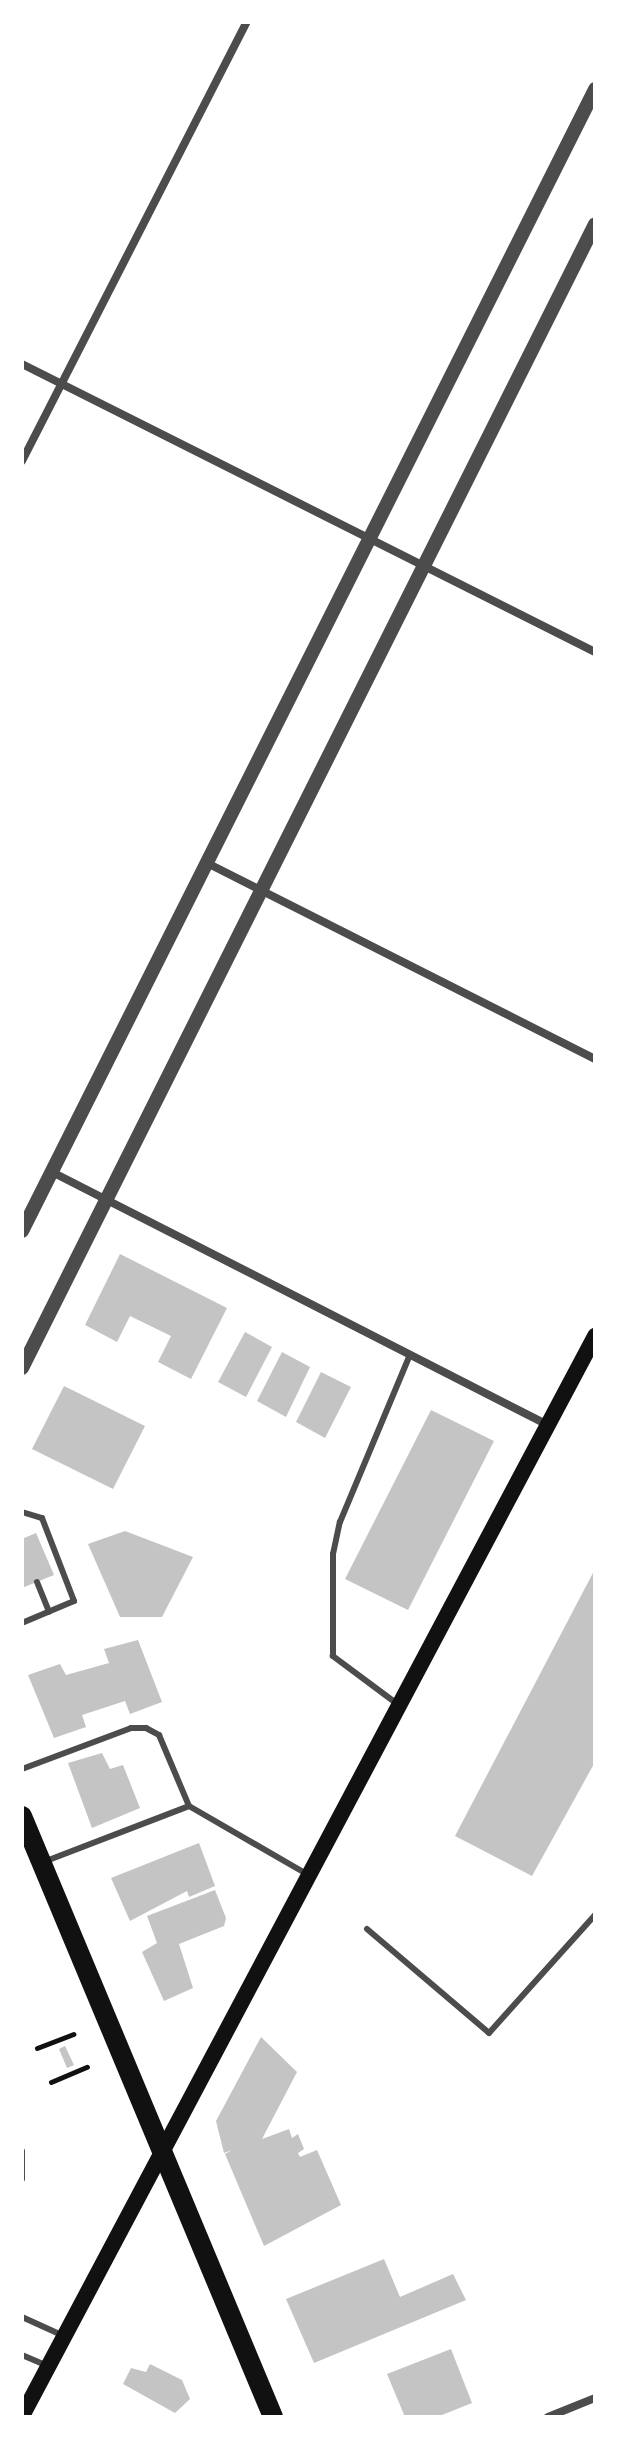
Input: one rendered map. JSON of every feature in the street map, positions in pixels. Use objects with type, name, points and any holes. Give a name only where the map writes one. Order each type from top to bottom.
[{"type":"main road","points":[[22,2416],[28,2390],[48,2366],[544,1423],[595,1336]]},
{"type":"main road","points":[[22,1816],[273,2417]]},
{"type":"street","points":[[22,461],[247,22]]},
{"type":"street","points":[[22,1231],[595,89]]},
{"type":"street","points":[[22,1368],[595,224]]},
{"type":"street","points":[[22,364],[595,652]]},
{"type":"street","points":[[207,863],[595,1059]]},
{"type":"street","points":[[52,1172],[544,1423]]},
{"type":"street","points":[[548,2417],[595,2398]]},
{"type":"lane","points":[[396,1703],[333,1656],[333,1554],[340,1522],[410,1355]]},
{"type":"lane","points":[[22,1512],[42,1518],[74,1601],[23,1620]]},
{"type":"lane","points":[[37,1582],[49,1612]]},
{"type":"lane","points":[[22,1769],[131,1728],[146,1728],[159,1735],[189,1806],[307,1874]]},
{"type":"lane","points":[[41,1863],[189,1806]]},
{"type":"lane","points":[[367,1929],[489,2033],[595,1915]]},
{"type":"lane","points":[[22,2151],[22,2179]]},
{"type":"lane","points":[[22,2317],[64,2336]]},
{"type":"lane","points":[[22,2355],[48,2366]]},
{"type":"path","points":[[37,2048],[73,2034]]},
{"type":"path","points":[[51,2082],[87,2067]]},
{"type":"building","points":[[120,1254],[227,1308],[191,1379],[158,1362],[171,1336],[130,1316],[117,1342],[85,1325]]},
{"type":"building","points":[[245,1332],[272,1347],[246,1397],[218,1382]]},
{"type":"building","points":[[282,1352],[310,1367],[286,1417],[257,1401]]},
{"type":"building","points":[[321,1372],[351,1387],[325,1438],[296,1422]]},
{"type":"building","points":[[64,1386],[145,1426],[113,1489],[32,1449]]},
{"type":"building","points":[[431,1410],[494,1441],[408,1610],[345,1579]]},
{"type":"building","points":[[125,1531],[193,1557],[162,1617],[120,1617],[88,1544]]},
{"type":"building","points":[[36,1533],[54,1575],[22,1588],[22,1539]]},
{"type":"building","points":[[595,1569],[595,1762],[532,1876],[455,1836]]},
{"type":"building","points":[[138,1640],[162,1702],[130,1714],[125,1701],[82,1715],[86,1727],[54,1738],[28,1675],[60,1664],[66,1675],[109,1663],[104,1649]]},
{"type":"building","points":[[102,1753],[110,1769],[123,1765],[140,1808],[92,1828],[68,1763]]},
{"type":"building","points":[[199,1843],[215,1886],[189,1897],[187,1891],[130,1921],[111,1878]]},
{"type":"building","points":[[215,1890],[226,1918],[224,1926],[179,1944],[193,1988],[164,2001],[142,1952],[157,1943],[147,1916]]},
{"type":"building","points":[[261,2037],[297,2072],[262,2139],[289,2129],[292,2138],[298,2134],[304,2149],[298,2153],[300,2157],[317,2150],[341,2205],[264,2246],[225,2154],[232,2150],[224,2153],[216,2121]]},
{"type":"building","points":[[65,2046],[74,2065],[67,2068],[59,2049]]},
{"type":"building","points":[[384,2259],[400,2297],[453,2274],[466,2300],[314,2363],[286,2299]]},
{"type":"building","points":[[451,2349],[472,2403],[437,2417],[405,2417],[387,2374]]},
{"type":"building","points":[[150,2364],[182,2380],[190,2399],[175,2413],[123,2384],[131,2368],[146,2372]]}]
